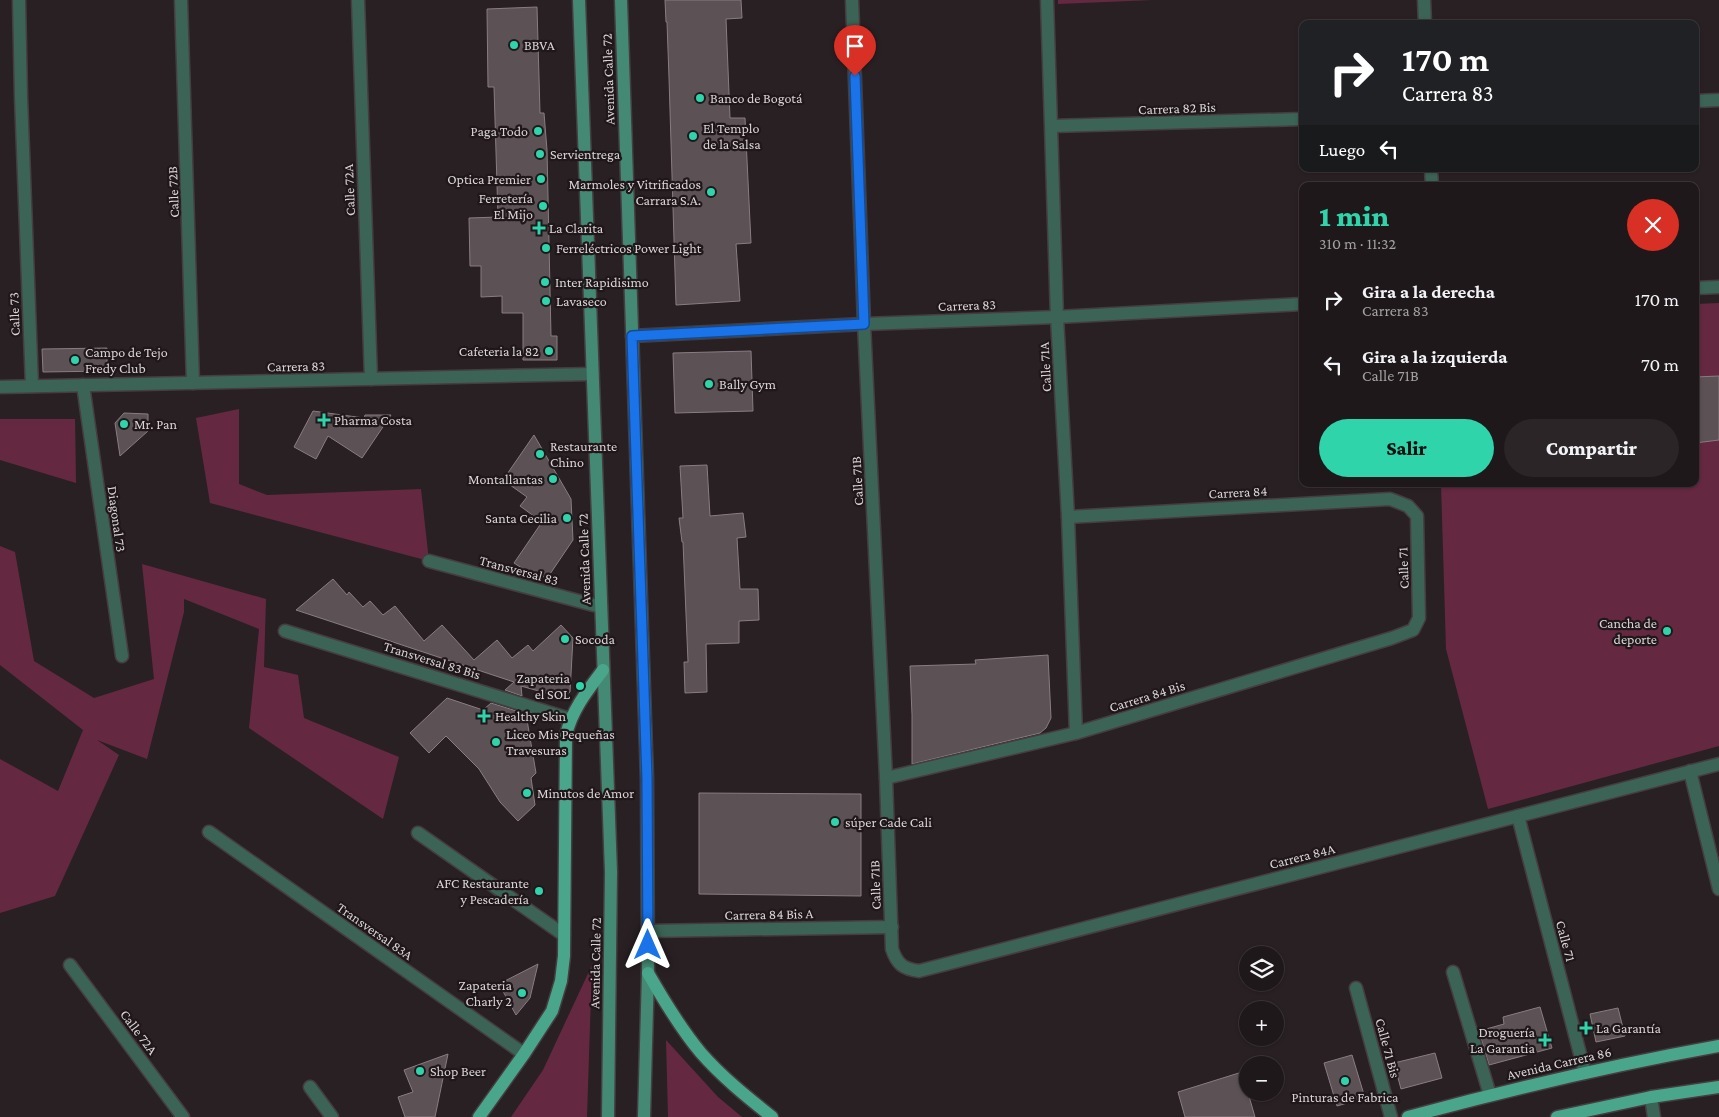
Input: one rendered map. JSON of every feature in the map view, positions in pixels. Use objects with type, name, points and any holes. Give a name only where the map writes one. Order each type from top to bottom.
[{"type":"main road","name":"Avenida Calle 72","points":[[579,0],[611,872],[608,1117]]},
{"type":"main road","name":"Avenida Calle 72","points":[[621,0],[647,779],[648,973],[644,1117]]},
{"type":"main road","points":[[479,1117],[552,1011],[557,997],[561,981],[564,935],[566,736],[570,719],[581,698],[603,670]]},
{"type":"main road","points":[[648,973],[679,1025],[701,1053],[731,1083],[772,1117]]},
{"type":"main road","name":"Avenida Carrera 86","points":[[1408,1117],[1490,1095],[1585,1073],[1719,1046]]},
{"type":"main road","points":[[1557,1117],[1650,1097],[1719,1086]]},
{"type":"street","name":"Calle 73","points":[[19,0],[32,386]]},
{"type":"street","name":"Calle 72B","points":[[182,0],[194,383]]},
{"type":"street","name":"Calle 72A","points":[[358,0],[371,379]]},
{"type":"street","name":"Calle 71B","points":[[852,0],[864,324],[886,778],[892,949],[896,960]]},
{"type":"street","name":"Calle 71A","points":[[1048,0],[1057,317],[1068,517],[1076,733]]},
{"type":"street","points":[[1424,0],[1425,20]]},
{"type":"street","points":[[1699,101],[1719,100]]},
{"type":"street","name":"Carrera 82 Bis","points":[[1052,126],[1299,119]]},
{"type":"street","points":[[1699,288],[1719,287]]},
{"type":"street","name":"Carrera 83","points":[[632,336],[1299,304]]},
{"type":"street","name":"Carrera 83","points":[[0,387],[592,374]]},
{"type":"street","name":"Diagonal 73","points":[[83,385],[122,656]]},
{"type":"street","name":"Carrera 84","points":[[1068,517],[1390,499],[1408,506]]},
{"type":"street","name":"Calle 71","points":[[1408,506],[1416,516],[1419,618],[1413,630]]},
{"type":"street","name":"Transversal 83","points":[[429,561],[601,607]]},
{"type":"street","name":"Carrera 84 Bis","points":[[886,778],[1076,733],[1392,638],[1413,630]]},
{"type":"street","name":"Transversal 83 Bis","points":[[285,631],[570,719]]},
{"type":"street","name":"Carrera 84A","points":[[896,960],[906,970],[919,971],[1719,764]]},
{"type":"street","points":[[1690,772],[1719,888]]},
{"type":"street","name":"Calle 71","points":[[1518,816],[1585,1073]]},
{"type":"street","name":"Transversal 83A","points":[[209,832],[524,1054]]},
{"type":"street","points":[[418,833],[564,935]]},
{"type":"street","name":"Carrera 84 Bis A","points":[[648,931],[892,927]]},
{"type":"street","name":"Calle 72A","points":[[70,965],[183,1117]]},
{"type":"street","points":[[1452,972],[1490,1095]]},
{"type":"street","name":"Calle 71 Bis","points":[[1356,988],[1391,1117]]},
{"type":"street","points":[[310,1087],[332,1117]]},
{"type":"street","points":[[1650,1097],[1654,1117]]},
{"type":"shaded area","points":[[1058,0],[1153,0],[1058,4]]},
{"type":"shaded area","points":[[1719,303],[1719,746],[1488,809],[1446,649],[1441,487],[1699,487],[1699,304]]},
{"type":"shaded area","points":[[239,409],[239,484],[267,495],[421,489],[429,561],[210,503],[196,418]]},
{"type":"shaded area","points":[[0,419],[75,419],[76,483],[0,460]]},
{"type":"shaded area","points":[[0,546],[15,552],[34,661],[94,698],[154,679],[142,564],[266,599],[264,667],[298,675],[304,718],[399,757],[383,819],[249,728],[259,629],[184,599],[184,612],[147,759],[97,740],[119,755],[55,896],[0,913],[0,759],[58,791],[83,730],[0,665]]},
{"type":"shaded area","points":[[592,965],[587,1117],[511,1117],[543,1070]]},
{"type":"shaded area","points":[[666,1040],[718,1097],[742,1117],[668,1117]]},
{"type":"building","points":[[665,0],[741,0],[742,18],[726,19],[730,118],[745,118],[751,243],[736,244],[740,301],[676,305]]},
{"type":"building","points":[[537,7],[540,113],[544,113],[547,150],[551,336],[557,336],[557,360],[523,360],[523,313],[502,313],[502,296],[481,297],[481,266],[470,266],[469,218],[498,217],[494,87],[488,87],[487,9]]},
{"type":"building","name":"Campo de Tejo Fredy Club","points":[[107,348],[107,371],[43,372],[42,349]]},
{"type":"building","points":[[751,351],[753,411],[675,413],[673,353]]},
{"type":"building","points":[[1719,376],[1719,440],[1699,442],[1699,377]]},
{"type":"building","points":[[313,411],[364,418],[365,415],[391,415],[362,458],[328,436],[316,459],[294,447]]},
{"type":"building","points":[[124,413],[148,414],[148,431],[120,456],[115,423]]},
{"type":"building","points":[[534,435],[571,499],[573,540],[550,574],[545,577],[531,574],[514,563],[542,522],[520,506],[527,497],[503,480]]},
{"type":"building","points":[[707,465],[710,516],[743,513],[746,537],[737,538],[740,589],[758,589],[759,620],[739,621],[739,643],[706,644],[707,692],[685,693],[684,662],[688,662],[683,542],[679,518],[683,518],[680,466]]},
{"type":"building","points":[[333,579],[347,595],[349,592],[363,607],[370,601],[383,615],[395,606],[424,641],[442,625],[474,660],[497,640],[512,658],[528,645],[533,651],[561,625],[573,638],[570,692],[560,697],[521,686],[522,696],[505,690],[514,682],[296,610]]},
{"type":"building","points":[[1048,655],[1051,718],[1046,728],[1040,733],[912,764],[910,666],[976,664],[975,660]]},
{"type":"building","points":[[447,698],[483,710],[491,703],[526,714],[536,773],[531,778],[535,805],[518,821],[500,802],[479,769],[446,736],[429,753],[410,733]]},
{"type":"building","points":[[699,793],[861,794],[861,896],[699,894]]},
{"type":"building","points":[[538,964],[530,998],[516,1015],[499,984]]},
{"type":"building","points":[[1540,1007],[1552,1048],[1489,1065],[1479,1031],[1504,1024],[1503,1017]]},
{"type":"building","points":[[1618,1008],[1625,1036],[1596,1042],[1590,1014]]},
{"type":"building","points":[[1435,1053],[1442,1078],[1401,1089],[1394,1063]]},
{"type":"building","points":[[448,1054],[435,1117],[405,1117],[398,1097],[413,1092],[404,1070]]},
{"type":"building","name":"Pinturas de Fabrica","points":[[1352,1055],[1365,1098],[1337,1106],[1324,1063]]},
{"type":"building","points":[[1239,1073],[1239,1101],[1250,1101],[1255,1117],[1185,1117],[1178,1092]]},
{"type":"place","name":"BBVA","points":[[514,45]]},
{"type":"place","name":"Banco de Bogotá","points":[[700,98]]},
{"type":"place","name":"Paga Todo","points":[[538,131]]},
{"type":"place","name":"El Templo de la Salsa","points":[[693,136]]},
{"type":"place","name":"Servientrega","points":[[540,154]]},
{"type":"place","name":"Optica Premier","points":[[541,179]]},
{"type":"place","name":"Marmoles y Vitrificados Carrara S.A.","points":[[711,192]]},
{"type":"place","name":"Ferretería El Mijo","points":[[543,206]]},
{"type":"place","name":"La Clarita","points":[[539,228]]},
{"type":"place","name":"Ferreléctricos Power Light","points":[[546,248]]},
{"type":"place","name":"Inter Rapidisimo","points":[[545,282]]},
{"type":"place","name":"Lavaseco","points":[[546,301]]},
{"type":"place","name":"Cafeteria la 82","points":[[549,351]]},
{"type":"place","name":"Campo de Tejo Fredy Club","points":[[75,360]]},
{"type":"place","name":"Bally Gym","points":[[709,384]]},
{"type":"place","name":"Pharma Costa","points":[[324,420]]},
{"type":"place","name":"Mr. Pan","points":[[124,424]]},
{"type":"place","name":"Restaurante Chino","points":[[540,454]]},
{"type":"place","name":"Montallantas","points":[[553,479]]},
{"type":"place","name":"Santa Cecilia","points":[[567,518]]},
{"type":"place","name":"Cancha de deporte","points":[[1667,631]]},
{"type":"place","name":"Socoda","points":[[565,639]]},
{"type":"place","name":"Zapateria el SOL","points":[[580,686]]},
{"type":"place","name":"Healthy Skin","points":[[484,716]]},
{"type":"place","name":"Liceo Mis Pequeñas Travesuras","points":[[496,742]]},
{"type":"place","name":"Minutos de Amor","points":[[527,793]]},
{"type":"place","name":"súper Cade Cali","points":[[835,822]]},
{"type":"place","name":"AFC Restaurante y Pescadería","points":[[539,891]]},
{"type":"place","name":"Zapateria Charly 2","points":[[522,993]]},
{"type":"place","name":"La Garantía","points":[[1586,1028]]},
{"type":"place","name":"Droguería La Garantia","points":[[1545,1040]]},
{"type":"place","name":"Shop Beer","points":[[420,1071]]},
{"type":"place","name":"Pinturas de Fabrica","points":[[1345,1081]]},
{"type":"route","points":[[648,945],[647,779],[632,336],[864,324],[855,76]]}]
